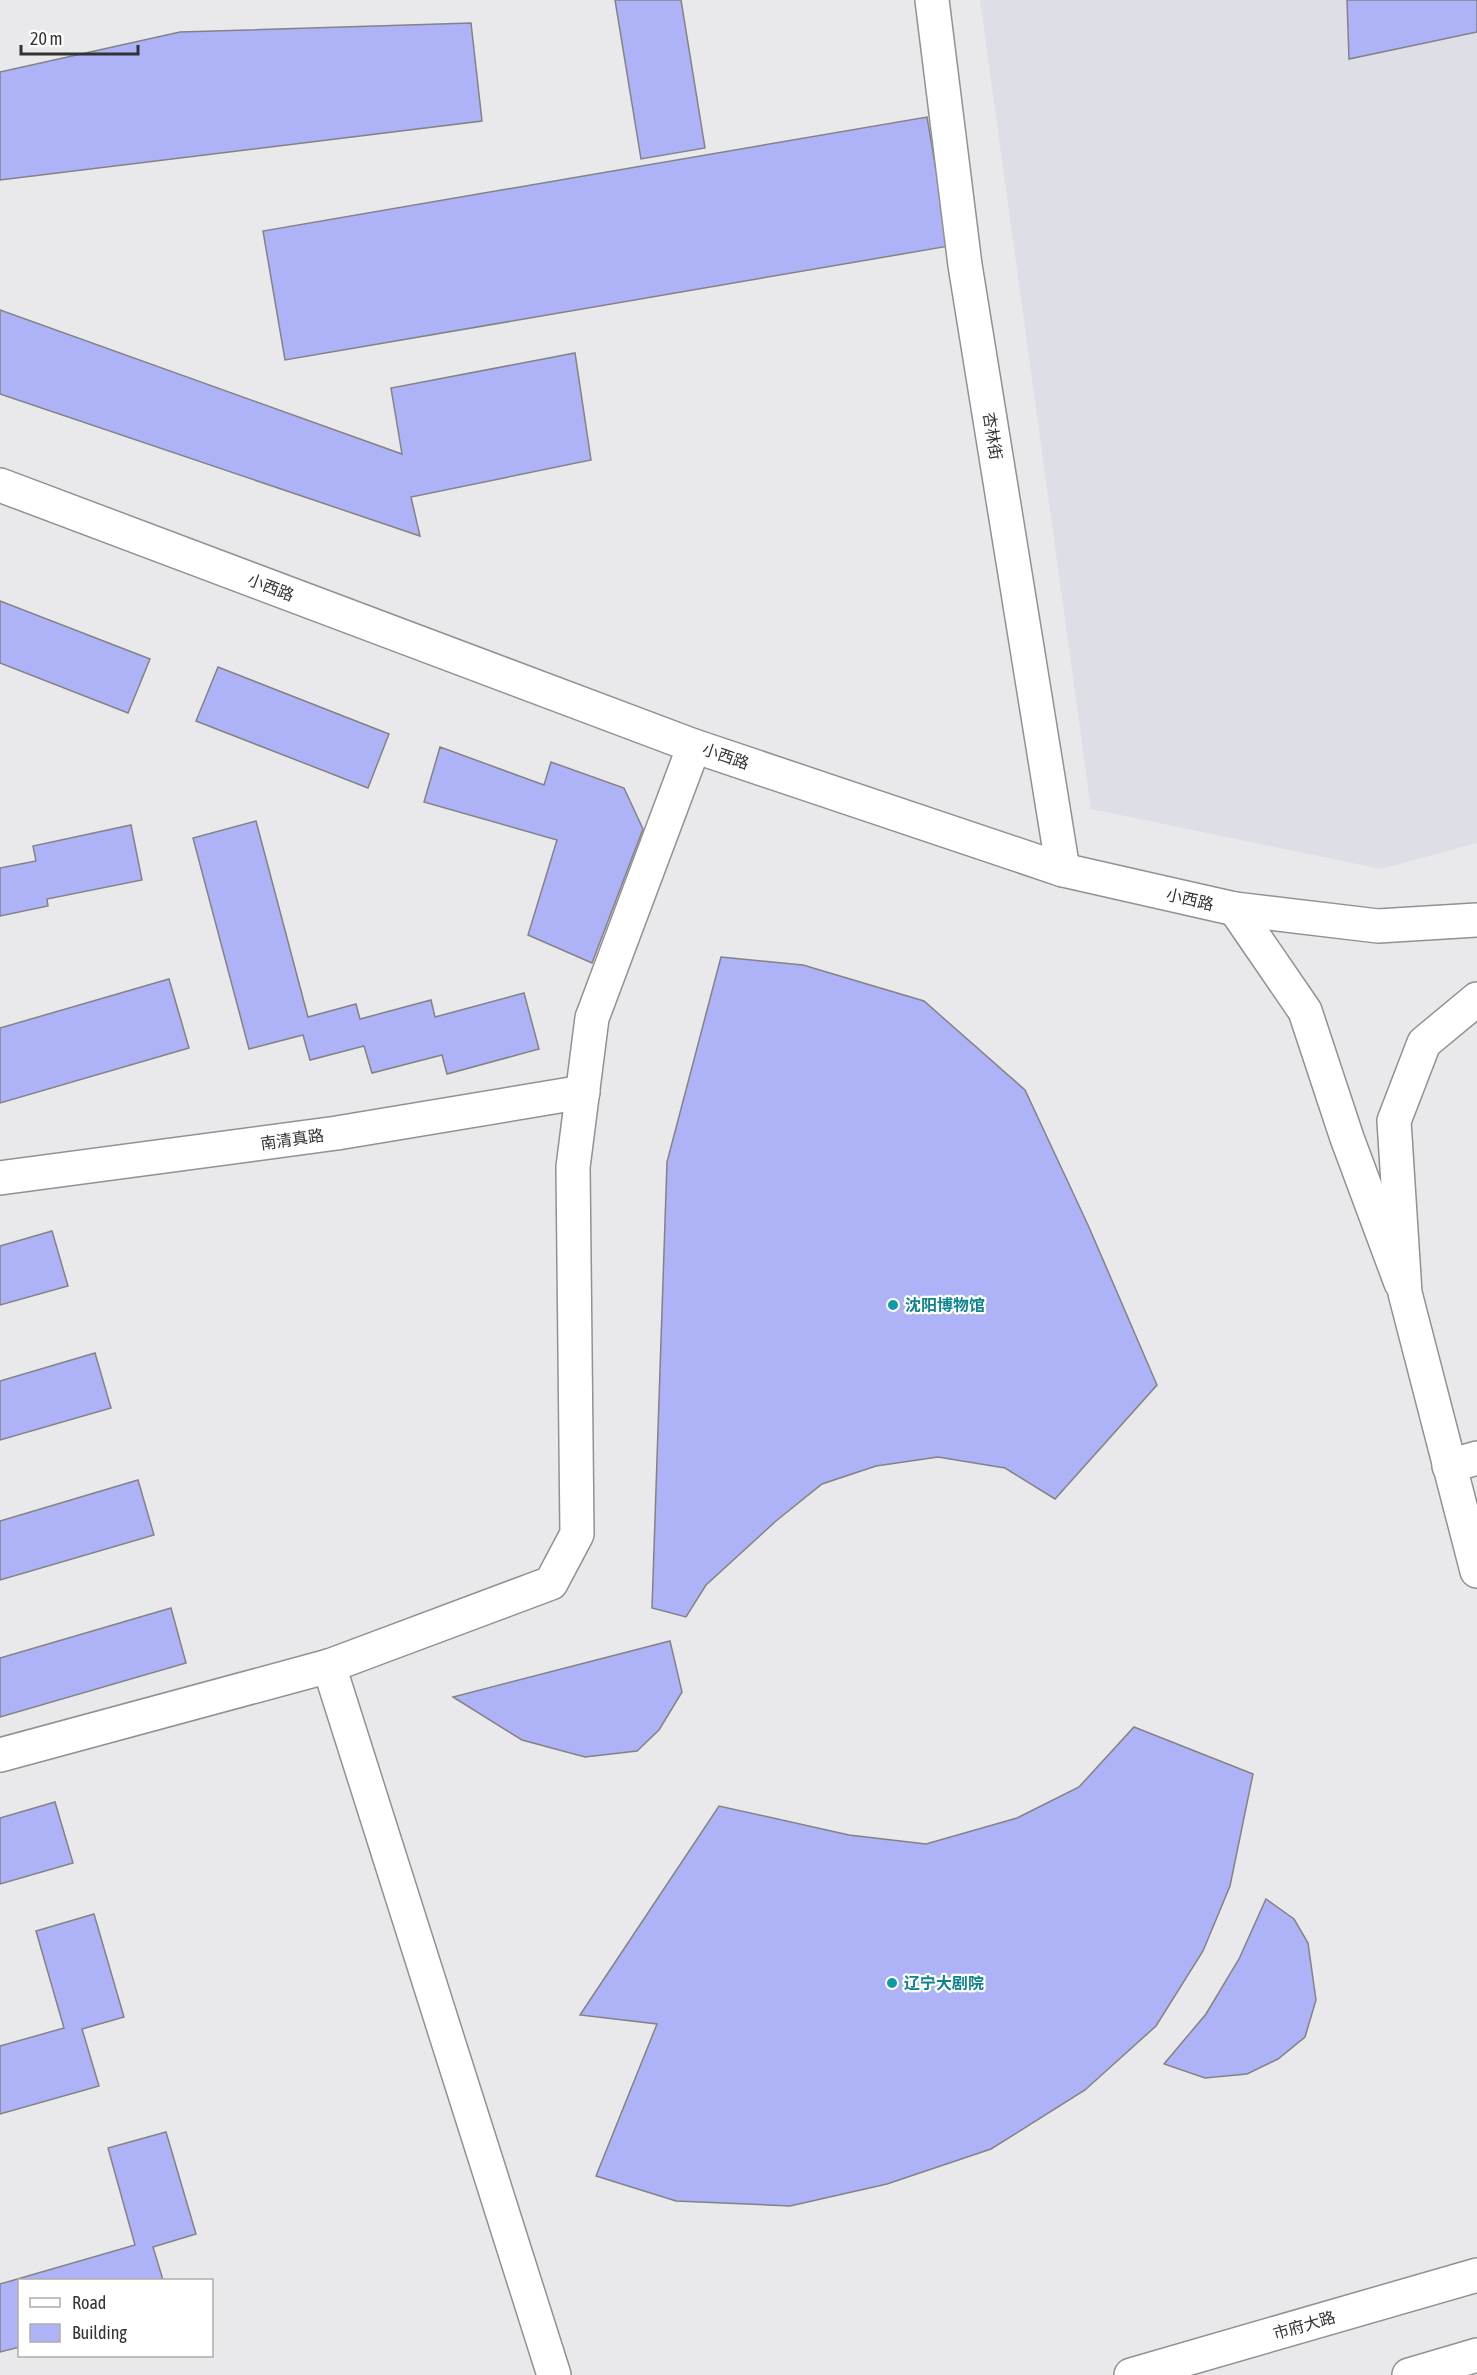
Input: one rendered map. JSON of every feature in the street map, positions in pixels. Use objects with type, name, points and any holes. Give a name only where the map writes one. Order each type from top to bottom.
[{"type":"street","name":"杏林街","points":[[932,0],[965,265],[1063,870]]},
{"type":"street","name":"小西路","points":[[0,486],[694,746],[1063,870],[1235,909],[1378,926],[1477,920]]},
{"type":"street","points":[[0,1755],[329,1666],[551,1583],[577,1534],[573,1167],[592,1018],[694,746]]},
{"type":"street","points":[[1235,909],[1305,1011],[1347,1138],[1405,1293],[1463,1462],[1477,1571]]},
{"type":"street","points":[[1405,1293],[1395,1121],[1424,1043],[1477,999]]},
{"type":"street","name":"南清真路","points":[[0,1178],[337,1133],[583,1092]]},
{"type":"street","points":[[329,1666],[554,2375]]},
{"type":"street","name":"市府大路","points":[[1131,2375],[1477,2275]]},
{"type":"street","points":[[1409,2375],[1477,2355]]},
{"type":"shaded area","points":[[980,0],[1477,0],[1477,843],[1381,869],[1091,809]]},
{"type":"building","points":[[615,0],[681,0],[705,148],[641,159]]},
{"type":"building","points":[[1347,0],[1477,0],[1477,32],[1349,59]]},
{"type":"building","points":[[471,23],[482,121],[0,180],[0,72],[180,32]]},
{"type":"building","points":[[927,117],[949,246],[285,360],[263,231]]},
{"type":"building","points":[[0,310],[402,454],[391,388],[575,353],[591,460],[411,497],[420,536],[0,394]]},
{"type":"building","points":[[0,601],[150,659],[128,713],[0,663]]},
{"type":"building","points":[[218,667],[389,734],[368,788],[196,721]]},
{"type":"building","points":[[440,747],[544,785],[551,762],[624,788],[643,829],[592,963],[528,935],[557,840],[424,802]]},
{"type":"building","points":[[256,821],[308,1017],[356,1004],[360,1019],[431,1000],[435,1017],[524,993],[539,1049],[447,1074],[442,1055],[372,1073],[364,1046],[310,1060],[303,1035],[249,1049],[193,838]]},
{"type":"building","points":[[131,825],[142,880],[47,899],[48,906],[0,916],[0,868],[36,861],[33,846]]},
{"type":"building","name":"沈阳博物馆","points":[[721,957],[803,965],[924,1001],[1025,1090],[1088,1225],[1157,1385],[1055,1499],[1005,1468],[938,1457],[876,1466],[822,1484],[776,1521],[706,1585],[686,1617],[652,1608],[667,1162]]},
{"type":"building","points":[[169,979],[189,1048],[0,1103],[0,1028]]},
{"type":"building","points":[[52,1231],[68,1286],[0,1305],[0,1246]]},
{"type":"building","points":[[95,1353],[111,1408],[0,1440],[0,1381]]},
{"type":"building","points":[[138,1480],[154,1535],[0,1580],[0,1521]]},
{"type":"building","points":[[171,1608],[186,1663],[0,1717],[0,1658]]},
{"type":"building","points":[[670,1641],[682,1692],[659,1730],[637,1751],[585,1757],[522,1740],[453,1697]]},
{"type":"building","name":"辽宁大剧院","points":[[1134,1727],[1253,1774],[1230,1886],[1203,1951],[1156,2026],[1085,2090],[991,2149],[887,2184],[790,2206],[676,2201],[596,2176],[657,2024],[580,2015],[719,1806],[849,1835],[926,1844],[1017,1818],[1079,1787]]},
{"type":"building","points":[[55,1802],[73,1863],[0,1884],[0,1818]]},
{"type":"building","points":[[1266,1899],[1294,1919],[1308,1943],[1316,2000],[1305,2037],[1278,2059],[1247,2074],[1205,2078],[1164,2064],[1206,2014],[1239,1959]]},
{"type":"building","points":[[94,1914],[124,2017],[82,2029],[99,2086],[0,2114],[0,2046],[64,2028],[36,1931]]},
{"type":"building","points":[[166,2132],[196,2234],[153,2247],[163,2279],[18,2279],[18,2348],[0,2352],[0,2284],[135,2245],[108,2148]]},
{"type":"place","name":"沈阳博物馆","points":[[893,1305]]},
{"type":"place","name":"辽宁大剧院","points":[[892,1983]]}]
